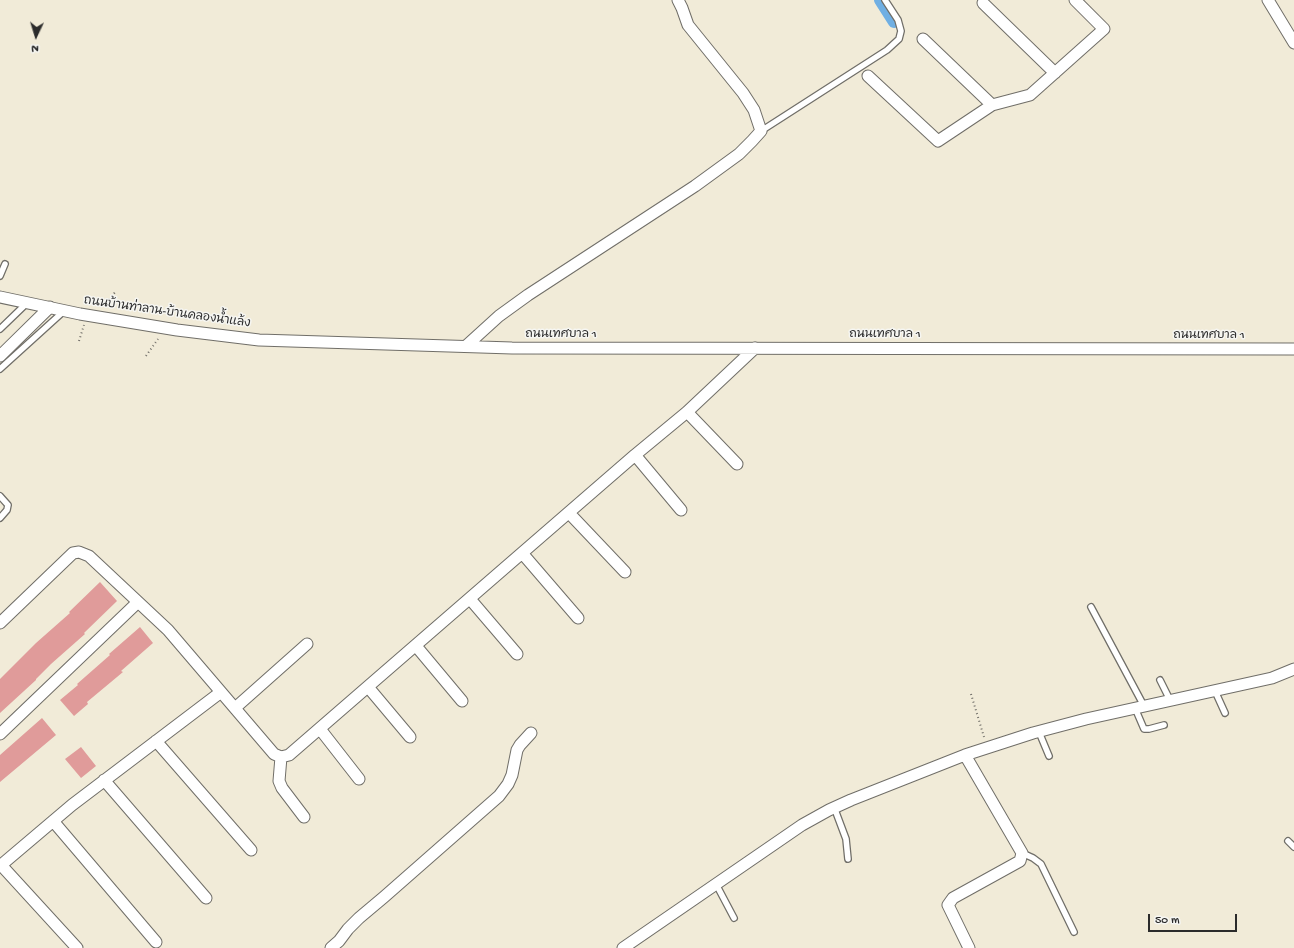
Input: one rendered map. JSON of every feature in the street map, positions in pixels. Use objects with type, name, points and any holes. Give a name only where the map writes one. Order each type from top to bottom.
[{"type":"street","points":[[470,346],[499,316],[695,186],[739,154],[760,131],[754,110],[688,25],[678,0]]},
{"type":"street","points":[[868,76],[938,141],[992,105],[1030,95],[1104,30],[1074,0]]},
{"type":"street","points":[[1268,0],[1294,43]]},
{"type":"street","points":[[983,3],[1055,73]]},
{"type":"street","points":[[923,39],[992,105]]},
{"type":"street","name":"ถนนบ้านท่าลาน-บ้านคลองน้ำแล้ง","points":[[0,297],[91,315],[228,337],[259,340],[470,346]]},
{"type":"street","points":[[0,356],[50,307]]},
{"type":"street","name":"ถนนเทศบาล 1","points":[[470,346],[512,348],[1294,349]]},
{"type":"street","points":[[0,623],[73,553],[79,552],[89,556],[168,630],[274,754],[281,757],[289,755],[635,455],[687,412],[755,348]]},
{"type":"street","points":[[687,412],[737,464]]},
{"type":"street","points":[[635,455],[682,510]]},
{"type":"street","points":[[569,513],[625,572]]},
{"type":"street","points":[[522,553],[578,618]]},
{"type":"street","points":[[470,599],[517,654]]},
{"type":"street","points":[[0,734],[138,602]]},
{"type":"street","points":[[235,708],[307,644]]},
{"type":"street","points":[[416,646],[462,701]]},
{"type":"street","points":[[623,948],[802,825],[834,807],[965,755],[1039,732],[1086,719],[1272,678],[1294,669]]},
{"type":"street","points":[[368,687],[410,737]]},
{"type":"street","points":[[77,948],[1,866],[52,821],[221,692]]},
{"type":"street","points":[[320,729],[359,779]]},
{"type":"street","points":[[331,948],[359,918],[499,796],[508,784],[512,775],[517,750],[531,733]]},
{"type":"street","points":[[156,741],[251,850]]},
{"type":"street","points":[[965,755],[1022,853],[1020,862],[953,898],[948,905],[969,948]]},
{"type":"street","points":[[281,757],[279,781],[282,788],[304,817]]},
{"type":"street","points":[[104,780],[206,898]]},
{"type":"street","points":[[52,821],[156,942]]},
{"type":"lane","points":[[760,131],[887,50],[898,39],[901,31],[898,20],[885,0]]},
{"type":"lane","points":[[0,276],[5,264]]},
{"type":"lane","points":[[0,329],[27,303]]},
{"type":"lane","points":[[0,369],[64,310]]},
{"type":"lane","points":[[0,496],[8,505],[7,510],[0,518]]},
{"type":"lane","points":[[1091,607],[1140,707],[1144,729],[1164,725]]},
{"type":"lane","points":[[1160,680],[1170,701]]},
{"type":"lane","points":[[1216,691],[1225,713]]},
{"type":"lane","points":[[1039,732],[1049,756]]},
{"type":"lane","points":[[834,807],[846,839],[848,859]]},
{"type":"lane","points":[[1288,841],[1294,847]]},
{"type":"lane","points":[[1022,853],[1041,864],[1074,932]]},
{"type":"lane","points":[[716,884],[734,918]]},
{"type":"path","points":[[78,341],[91,315],[116,291]]},
{"type":"path","points":[[146,356],[166,328]]},
{"type":"path","points":[[971,694],[981,722],[987,748]]},
{"type":"building","points":[[100,582],[117,601],[84,633],[85,634],[0,713],[0,679],[36,643],[70,613],[69,612]]},
{"type":"building","points":[[140,627],[153,643],[121,671],[123,672],[87,702],[88,704],[74,716],[60,700]]},
{"type":"building","points":[[42,718],[56,735],[0,782],[0,755]]},
{"type":"building","points":[[81,747],[96,766],[81,778],[65,759]]},
{"type":"waterway","points":[[880,0],[894,22]]}]
